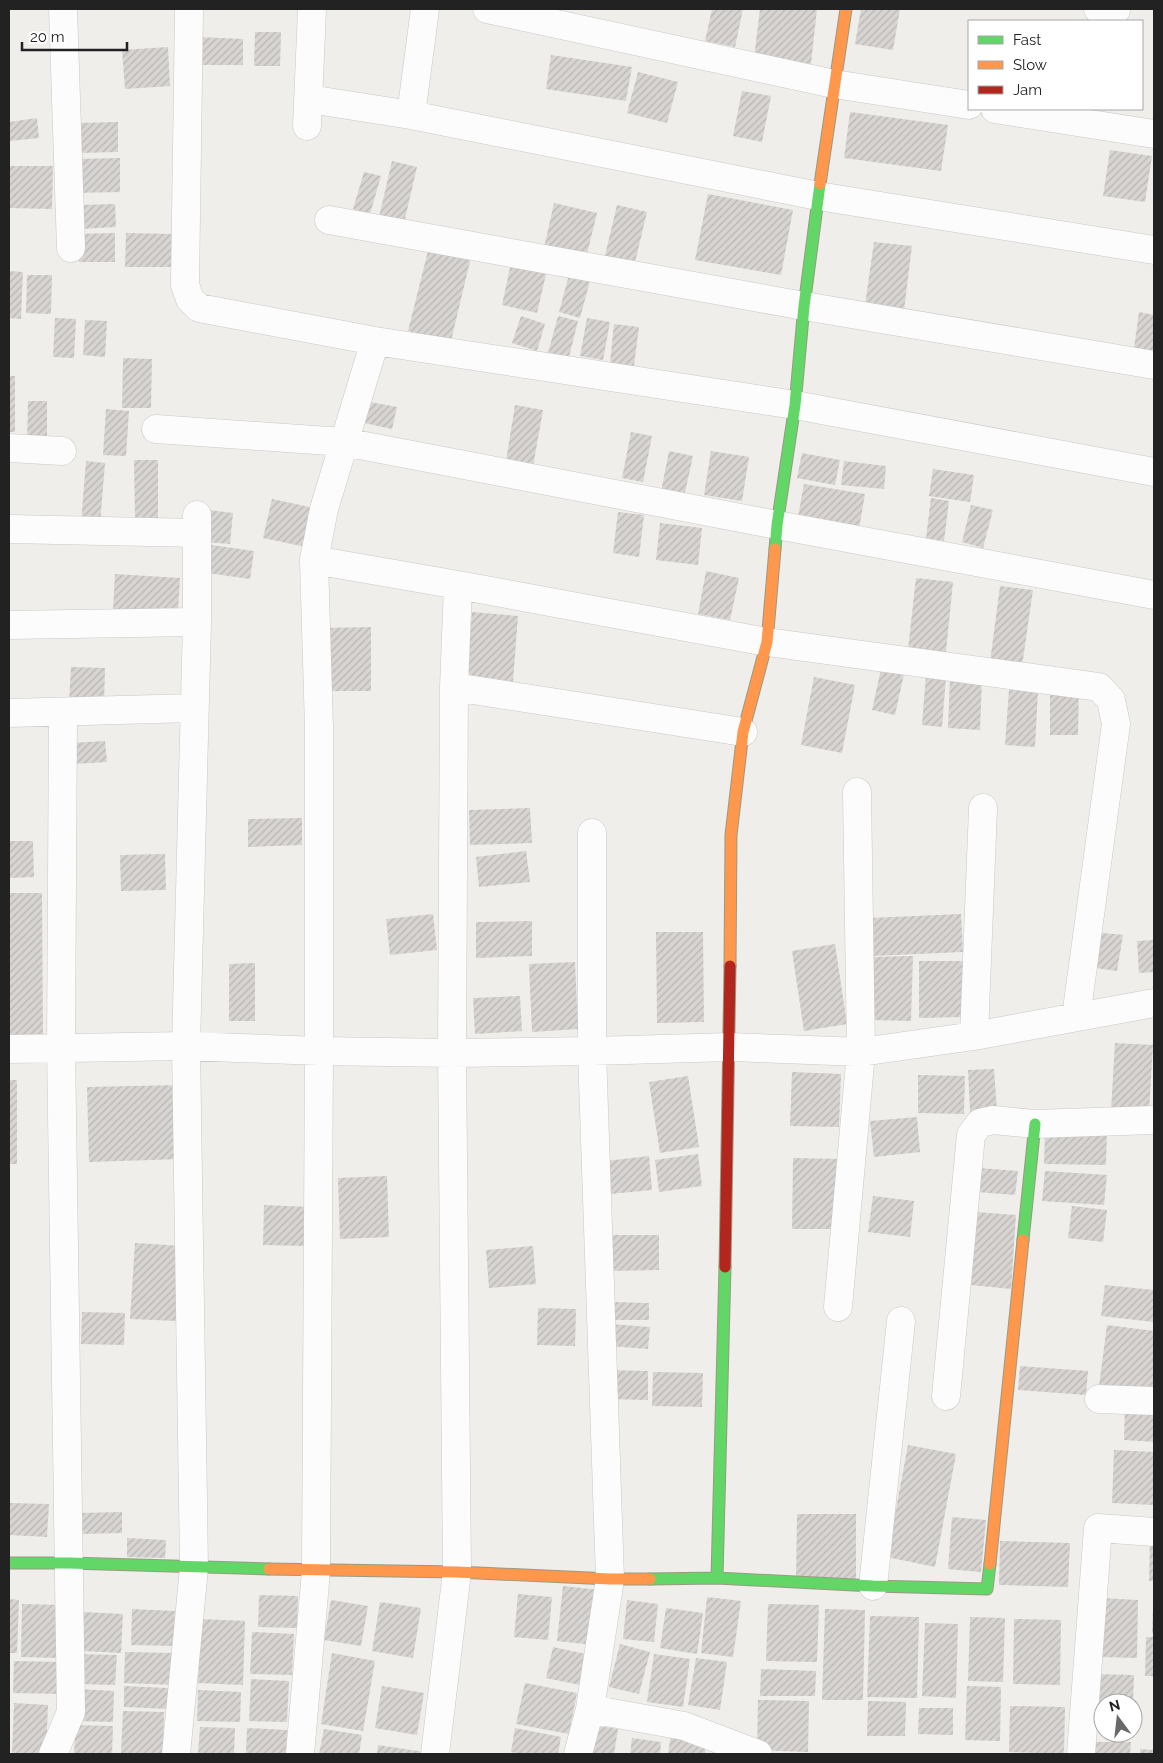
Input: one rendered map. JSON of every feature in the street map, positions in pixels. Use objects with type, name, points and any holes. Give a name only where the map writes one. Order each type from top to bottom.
[{"type":"street","points":[[63,9],[72,248]]},
{"type":"street","points":[[189,9],[185,285],[190,299],[199,308],[376,341],[795,405],[1154,472]]},
{"type":"street","points":[[307,126],[312,9]]},
{"type":"street","points":[[411,115],[425,9]]},
{"type":"street","points":[[487,9],[834,84],[968,105]]},
{"type":"street","points":[[717,1578],[730,1047],[731,835],[743,732],[767,642],[777,525],[795,405],[804,306],[818,196],[846,9]]},
{"type":"street","points":[[309,99],[411,115],[818,196],[1154,250]]},
{"type":"street","points":[[1001,110],[1154,134]]},
{"type":"street","points":[[329,220],[804,306],[1154,365]]},
{"type":"street","points":[[300,1754],[316,1570],[320,1051],[319,728],[314,560],[324,509],[376,341]]},
{"type":"street","points":[[156,429],[344,442],[1154,595]]},
{"type":"street","points":[[9,448],[62,451]]},
{"type":"street","points":[[9,529],[197,524],[197,622],[186,1046],[194,1568],[176,1754]]},
{"type":"street","points":[[314,560],[458,584],[767,642],[1099,687],[1111,700],[1116,724],[1076,1017]]},
{"type":"street","points":[[435,1754],[457,1572],[452,1053],[454,687],[458,584]]},
{"type":"street","points":[[9,625],[197,622]]},
{"type":"street","points":[[454,687],[743,732]]},
{"type":"street","points":[[9,713],[194,708]]},
{"type":"street","points":[[53,1754],[71,1712],[61,1048],[63,713]]},
{"type":"street","points":[[838,1307],[861,1052],[857,792]]},
{"type":"street","points":[[974,1036],[983,808]]},
{"type":"street","points":[[578,1754],[590,1709],[610,1579],[592,1051],[592,834]]},
{"type":"street","points":[[9,1049],[186,1046],[452,1053],[730,1047],[861,1052],[974,1036],[1154,1003]]},
{"type":"street","points":[[946,1396],[971,1135],[980,1123],[993,1120],[1035,1124],[1154,1120]]},
{"type":"street","points":[[9,1563],[457,1572],[610,1579],[717,1578],[873,1586],[987,1589],[1035,1124]]},
{"type":"street","points":[[873,1586],[901,1321]]},
{"type":"street","points":[[1099,1399],[1154,1402]]},
{"type":"street","points":[[1081,1754],[1098,1528],[1154,1532]]},
{"type":"street","points":[[590,1709],[684,1726],[758,1754]]},
{"type":"building","points":[[712,9],[743,9],[735,47],[705,41]]},
{"type":"building","points":[[760,9],[817,9],[811,64],[754,58]]},
{"type":"building","points":[[861,9],[900,9],[893,50],[855,44]]},
{"type":"building","points":[[255,32],[281,32],[280,66],[254,66]]},
{"type":"building","points":[[198,37],[243,39],[243,65],[197,65]]},
{"type":"building","points":[[168,47],[170,86],[125,89],[122,50]]},
{"type":"building","points":[[551,55],[632,67],[626,101],[546,89]]},
{"type":"building","points":[[638,72],[678,82],[667,123],[627,113]]},
{"type":"building","points":[[742,91],[771,96],[762,142],[733,136]]},
{"type":"building","points":[[850,112],[948,125],[941,171],[844,158]]},
{"type":"building","points":[[37,118],[39,138],[9,141],[9,122]]},
{"type":"building","points":[[118,122],[118,152],[78,153],[78,123]]},
{"type":"building","points":[[1110,150],[1152,156],[1145,202],[1103,196]]},
{"type":"building","points":[[120,158],[120,192],[74,193],[73,159]]},
{"type":"building","points":[[392,161],[417,167],[404,223],[379,217]]},
{"type":"building","points":[[9,166],[53,166],[52,209],[9,208]]},
{"type":"building","points":[[364,172],[381,176],[370,214],[353,209]]},
{"type":"building","points":[[708,194],[793,210],[781,275],[695,260]]},
{"type":"building","points":[[554,203],[597,213],[586,258],[544,248]]},
{"type":"building","points":[[115,204],[116,227],[80,229],[80,205]]},
{"type":"building","points":[[617,205],[647,212],[633,271],[603,264]]},
{"type":"building","points":[[115,233],[115,262],[79,262],[79,234]]},
{"type":"building","points":[[126,233],[173,234],[173,267],[125,267]]},
{"type":"building","points":[[874,242],[912,246],[904,310],[865,305]]},
{"type":"building","points":[[430,243],[472,253],[451,341],[408,331]]},
{"type":"building","points":[[511,263],[547,270],[537,313],[502,305]]},
{"type":"building","points":[[9,271],[23,272],[21,319],[9,318]]},
{"type":"building","points":[[27,275],[52,275],[51,314],[26,313]]},
{"type":"building","points":[[569,275],[590,281],[580,318],[559,312]]},
{"type":"building","points":[[1139,312],[1154,315],[1154,352],[1134,348]]},
{"type":"building","points":[[521,316],[545,324],[537,351],[512,343]]},
{"type":"building","points":[[558,316],[578,321],[568,361],[547,357]]},
{"type":"building","points":[[55,318],[76,319],[74,358],[53,357]]},
{"type":"building","points":[[587,318],[610,322],[603,360],[580,356]]},
{"type":"building","points":[[85,320],[107,321],[105,357],[83,355]]},
{"type":"building","points":[[614,324],[639,327],[634,366],[610,363]]},
{"type":"building","points":[[123,358],[152,359],[151,408],[122,408]]},
{"type":"building","points":[[9,376],[15,376],[15,432],[9,432]]},
{"type":"building","points":[[359,400],[397,407],[392,429],[355,421]]},
{"type":"building","points":[[28,401],[47,401],[47,443],[27,443]]},
{"type":"building","points":[[515,405],[543,410],[532,472],[505,467]]},
{"type":"building","points":[[106,409],[129,411],[126,456],[103,455]]},
{"type":"building","points":[[631,432],[652,436],[643,482],[622,478]]},
{"type":"building","points":[[669,451],[693,456],[684,497],[661,492]]},
{"type":"building","points":[[711,451],[749,457],[742,501],[704,495]]},
{"type":"building","points":[[802,453],[840,460],[835,485],[797,478]]},
{"type":"building","points":[[134,460],[158,460],[158,518],[135,519]]},
{"type":"building","points":[[86,461],[105,463],[100,525],[81,523]]},
{"type":"building","points":[[844,461],[886,466],[884,489],[841,485]]},
{"type":"building","points":[[933,469],[974,475],[970,502],[929,496]]},
{"type":"building","points":[[804,484],[865,494],[859,529],[798,517]]},
{"type":"building","points":[[931,498],[949,501],[944,541],[926,538]]},
{"type":"building","points":[[272,499],[319,509],[311,548],[263,538]]},
{"type":"building","points":[[971,505],[993,510],[983,548],[962,542]]},
{"type":"building","points":[[209,510],[233,513],[230,544],[205,542]]},
{"type":"building","points":[[618,512],[644,515],[639,557],[613,553]]},
{"type":"building","points":[[660,523],[702,528],[698,565],[656,560]]},
{"type":"building","points":[[204,544],[254,551],[250,579],[200,572]]},
{"type":"building","points":[[706,571],[739,578],[730,620],[698,614]]},
{"type":"building","points":[[115,574],[180,578],[178,612],[113,609]]},
{"type":"building","points":[[916,578],[953,582],[945,662],[907,658]]},
{"type":"building","points":[[1000,586],[1033,590],[1022,666],[990,662]]},
{"type":"building","points":[[472,612],[518,616],[513,682],[467,679]]},
{"type":"building","points":[[371,627],[371,691],[324,691],[324,628]]},
{"type":"building","points":[[71,667],[105,668],[104,703],[69,702]]},
{"type":"building","points":[[881,669],[904,674],[895,715],[872,710]]},
{"type":"building","points":[[926,675],[946,677],[942,727],[922,725]]},
{"type":"building","points":[[814,677],[855,685],[842,753],[801,745]]},
{"type":"building","points":[[950,678],[982,680],[980,730],[948,728]]},
{"type":"building","points":[[1009,690],[1038,692],[1035,747],[1005,745]]},
{"type":"building","points":[[1079,691],[1078,735],[1050,735],[1050,692]]},
{"type":"building","points":[[105,741],[107,762],[73,764],[72,743]]},
{"type":"building","points":[[530,808],[532,843],[470,845],[469,810]]},
{"type":"building","points":[[302,818],[302,845],[248,847],[248,819]]},
{"type":"building","points":[[9,841],[33,841],[34,877],[9,878]]},
{"type":"building","points":[[526,851],[530,882],[479,887],[476,857]]},
{"type":"building","points":[[165,854],[166,890],[121,891],[120,855]]},
{"type":"building","points":[[9,893],[42,893],[43,1040],[9,1041]]},
{"type":"building","points":[[433,914],[437,950],[390,955],[386,919]]},
{"type":"building","points":[[961,914],[963,952],[871,956],[870,918]]},
{"type":"building","points":[[532,921],[532,956],[476,958],[476,922]]},
{"type":"building","points":[[656,932],[703,932],[704,1022],[657,1023]]},
{"type":"building","points":[[1094,932],[1123,935],[1117,971],[1089,967]]},
{"type":"building","points":[[1154,940],[1154,972],[1139,973],[1137,941]]},
{"type":"building","points":[[835,944],[847,1024],[804,1031],[792,951]]},
{"type":"building","points":[[913,956],[911,1021],[870,1020],[871,957]]},
{"type":"building","points":[[919,961],[964,961],[964,1017],[919,1018]]},
{"type":"building","points":[[575,962],[578,1029],[532,1032],[529,964]]},
{"type":"building","points":[[255,963],[255,1021],[229,1021],[229,964]]},
{"type":"building","points":[[520,996],[522,1031],[475,1034],[473,998]]},
{"type":"building","points":[[1115,1043],[1153,1045],[1149,1112],[1111,1110]]},
{"type":"building","points":[[994,1069],[997,1111],[970,1112],[968,1070]]},
{"type":"building","points":[[792,1072],[841,1074],[839,1127],[790,1126]]},
{"type":"building","points":[[918,1075],[965,1076],[964,1114],[918,1113]]},
{"type":"building","points":[[688,1076],[699,1147],[660,1153],[649,1082]]},
{"type":"building","points":[[9,1080],[17,1080],[17,1164],[9,1164]]},
{"type":"building","points":[[180,1085],[182,1159],[89,1162],[87,1087]]},
{"type":"building","points":[[917,1117],[920,1152],[874,1157],[870,1121]]},
{"type":"building","points":[[1045,1132],[1107,1132],[1106,1165],[1044,1164]]},
{"type":"building","points":[[698,1154],[702,1186],[659,1192],[655,1160]]},
{"type":"building","points":[[649,1156],[652,1190],[610,1194],[606,1161]]},
{"type":"building","points":[[793,1158],[838,1159],[837,1229],[792,1229]]},
{"type":"building","points":[[979,1168],[1018,1171],[1015,1195],[977,1192]]},
{"type":"building","points":[[1045,1171],[1107,1175],[1104,1205],[1042,1201]]},
{"type":"building","points":[[387,1176],[389,1237],[340,1239],[338,1178]]},
{"type":"building","points":[[873,1196],[914,1201],[910,1237],[868,1232]]},
{"type":"building","points":[[264,1205],[309,1207],[308,1246],[263,1245]]},
{"type":"building","points":[[1072,1206],[1107,1210],[1103,1242],[1068,1238]]},
{"type":"building","points":[[976,1212],[1016,1215],[1011,1289],[971,1285]]},
{"type":"building","points":[[612,1235],[659,1235],[659,1270],[611,1271]]},
{"type":"building","points":[[135,1243],[183,1246],[178,1321],[130,1319]]},
{"type":"building","points":[[533,1246],[536,1284],[489,1288],[486,1250]]},
{"type":"building","points":[[1105,1285],[1154,1290],[1154,1322],[1101,1316]]},
{"type":"building","points":[[609,1302],[649,1303],[649,1320],[609,1320]]},
{"type":"building","points":[[538,1308],[576,1309],[575,1346],[537,1345]]},
{"type":"building","points":[[82,1312],[125,1313],[124,1345],[81,1344]]},
{"type":"building","points":[[610,1324],[650,1327],[648,1349],[609,1346]]},
{"type":"building","points":[[1107,1325],[1154,1331],[1154,1392],[1099,1386]]},
{"type":"building","points":[[1020,1366],[1088,1371],[1086,1395],[1018,1390]]},
{"type":"building","points":[[607,1370],[648,1371],[648,1400],[606,1399]]},
{"type":"building","points":[[653,1372],[703,1373],[702,1407],[652,1406]]},
{"type":"building","points":[[1125,1407],[1154,1409],[1154,1442],[1124,1440]]},
{"type":"building","points":[[908,1445],[956,1454],[935,1567],[887,1557]]},
{"type":"building","points":[[1114,1450],[1154,1452],[1154,1505],[1112,1503]]},
{"type":"building","points":[[9,1503],[49,1504],[47,1537],[9,1535]]},
{"type":"building","points":[[122,1512],[122,1533],[81,1534],[81,1513]]},
{"type":"building","points":[[797,1514],[856,1514],[856,1579],[796,1579]]},
{"type":"building","points":[[952,1517],[986,1520],[981,1572],[948,1569]]},
{"type":"building","points":[[127,1538],[166,1540],[165,1558],[127,1557]]},
{"type":"building","points":[[1150,1540],[1154,1540],[1154,1581],[1149,1581]]},
{"type":"building","points":[[1000,1541],[1070,1543],[1068,1587],[999,1585]]},
{"type":"building","points":[[563,1586],[600,1590],[594,1645],[557,1641]]},
{"type":"building","points":[[518,1594],[552,1597],[548,1640],[514,1637]]},
{"type":"building","points":[[259,1595],[298,1596],[297,1628],[258,1627]]},
{"type":"building","points":[[707,1597],[741,1601],[733,1657],[701,1653]]},
{"type":"building","points":[[1101,1598],[1138,1600],[1137,1658],[1099,1657]]},
{"type":"building","points":[[9,1599],[19,1600],[17,1653],[9,1653]]},
{"type":"building","points":[[331,1600],[368,1606],[361,1646],[324,1640]]},
{"type":"building","points":[[627,1600],[658,1604],[654,1642],[623,1639]]},
{"type":"building","points":[[380,1602],[421,1608],[413,1658],[372,1651]]},
{"type":"building","points":[[22,1604],[61,1605],[59,1658],[21,1657]]},
{"type":"building","points":[[768,1604],[819,1605],[817,1662],[766,1661]]},
{"type":"building","points":[[1153,1604],[1154,1633],[1152,1633]]},
{"type":"building","points":[[666,1608],[703,1613],[697,1654],[660,1648]]},
{"type":"building","points":[[132,1609],[175,1611],[173,1646],[131,1645]]},
{"type":"building","points":[[825,1609],[865,1610],[863,1700],[822,1700]]},
{"type":"building","points":[[83,1612],[123,1614],[121,1653],[82,1651]]},
{"type":"building","points":[[870,1616],[919,1617],[917,1698],[867,1697]]},
{"type":"building","points":[[970,1617],[1005,1618],[1003,1682],[968,1681]]},
{"type":"building","points":[[201,1619],[245,1621],[243,1685],[198,1683]]},
{"type":"building","points":[[1014,1619],[1061,1620],[1060,1685],[1013,1684]]},
{"type":"building","points":[[925,1623],[958,1624],[956,1698],[922,1696]]},
{"type":"building","points":[[252,1632],[294,1634],[292,1675],[250,1674]]},
{"type":"building","points":[[1146,1637],[1154,1637],[1154,1676],[1145,1676]]},
{"type":"building","points":[[620,1644],[650,1652],[639,1694],[609,1687]]},
{"type":"building","points":[[553,1647],[586,1654],[580,1685],[546,1678]]},
{"type":"building","points":[[125,1652],[174,1653],[173,1685],[124,1683]]},
{"type":"building","points":[[332,1653],[375,1661],[363,1731],[321,1724]]},
{"type":"building","points":[[78,1654],[117,1655],[115,1685],[77,1684]]},
{"type":"building","points":[[654,1654],[690,1659],[683,1707],[647,1702]]},
{"type":"building","points":[[696,1658],[727,1662],[720,1710],[688,1705]]},
{"type":"building","points":[[14,1661],[62,1662],[61,1694],[13,1693]]},
{"type":"building","points":[[761,1669],[816,1671],[815,1696],[760,1696]]},
{"type":"building","points":[[1090,1674],[1134,1675],[1133,1693],[1093,1693],[1093,1717],[1089,1717]]},
{"type":"building","points":[[251,1679],[289,1681],[287,1722],[249,1721]]},
{"type":"building","points":[[525,1683],[577,1693],[569,1734],[516,1724]]},
{"type":"building","points":[[124,1686],[168,1688],[168,1709],[124,1707]]},
{"type":"building","points":[[382,1686],[424,1693],[417,1735],[375,1728]]},
{"type":"building","points":[[967,1686],[1001,1687],[1000,1741],[965,1740]]},
{"type":"building","points":[[78,1689],[114,1691],[113,1722],[77,1721]]},
{"type":"building","points":[[198,1690],[241,1692],[240,1722],[197,1721]]},
{"type":"building","points":[[758,1700],[809,1701],[808,1752],[757,1750]]},
{"type":"building","points":[[868,1701],[906,1702],[905,1736],[867,1736]]},
{"type":"building","points":[[14,1703],[48,1705],[46,1754],[12,1754]]},
{"type":"building","points":[[1010,1706],[1065,1707],[1064,1754],[1009,1752]]},
{"type":"building","points":[[919,1708],[953,1708],[953,1735],[918,1734]]},
{"type":"building","points":[[123,1711],[164,1712],[163,1754],[121,1754]]},
{"type":"building","points":[[76,1725],[113,1726],[112,1754],[74,1754]]},
{"type":"building","points":[[591,1725],[618,1729],[614,1754],[587,1754]]},
{"type":"building","points":[[200,1727],[235,1728],[234,1754],[198,1754]]},
{"type":"building","points":[[247,1728],[287,1730],[286,1754],[246,1754]]},
{"type":"building","points":[[515,1728],[561,1737],[558,1754],[521,1754],[511,1752]]},
{"type":"building","points":[[324,1729],[362,1735],[359,1754],[319,1754]]},
{"type":"building","points":[[671,1735],[707,1740],[705,1754],[668,1754]]},
{"type":"building","points":[[632,1738],[661,1742],[660,1754],[630,1754]]},
{"type":"building","points":[[1088,1742],[1131,1743],[1130,1754],[1088,1754]]},
{"type":"building","points":[[378,1745],[431,1753],[431,1754],[377,1754]]},
{"type":"building","points":[[1140,1749],[1154,1750],[1154,1754],[1140,1754]]},
{"type":"traffic: fast","points":[[775,549],[795,405],[804,306],[820,184]]},
{"type":"traffic: fast","points":[[1023,1240],[1035,1124]]},
{"type":"traffic: fast","points":[[717,1578],[725,1267]]},
{"type":"traffic: fast","points":[[9,1563],[269,1569]]},
{"type":"traffic: fast","points":[[650,1579],[717,1578],[873,1586],[987,1589],[990,1564]]},
{"type":"traffic: slow","points":[[820,184],[846,9]]},
{"type":"traffic: slow","points":[[730,966],[731,835],[743,732],[767,642],[775,549]]},
{"type":"traffic: slow","points":[[990,1564],[1023,1240]]},
{"type":"traffic: slow","points":[[269,1569],[457,1572],[650,1579]]},
{"type":"traffic: jam","points":[[725,1267],[730,966]]}]
